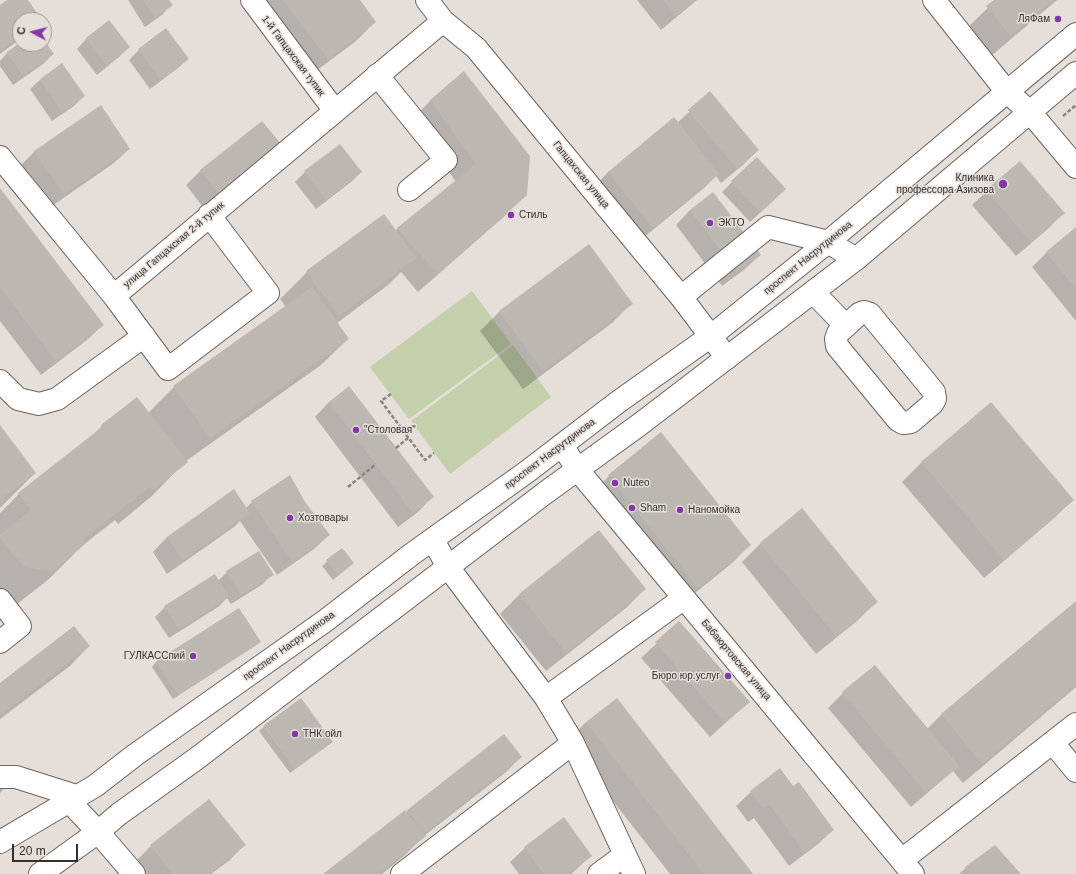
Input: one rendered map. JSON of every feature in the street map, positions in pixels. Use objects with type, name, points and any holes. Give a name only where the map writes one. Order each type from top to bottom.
[{"type":"main road","name":"1-й Гапцахская тупик","points":[[252,0],[335,111]]},
{"type":"main road","name":"Гапцахская улица","points":[[427,0],[443,21],[476,48],[681,297],[727,358]]},
{"type":"main road","points":[[934,0],[1007,92],[1030,112],[1076,167]]},
{"type":"main road","name":"улица Гапцахская 2-й тупик","points":[[0,158],[114,296],[209,215],[443,21]]},
{"type":"main road","name":"проспект Насрутдинова","points":[[0,842],[95,786],[135,755],[325,621],[432,540],[528,472],[618,402],[711,336],[828,242],[1076,34]]},
{"type":"main road","points":[[40,874],[98,832],[119,814],[196,759],[577,469],[639,425],[856,260],[1076,74]]},
{"type":"main road","points":[[377,75],[446,160],[409,190]]},
{"type":"main road","points":[[114,296],[168,368],[268,293],[209,215]]},
{"type":"main road","points":[[681,297],[768,227],[828,242],[856,260]]},
{"type":"main road","points":[[813,292],[846,326]]},
{"type":"main road","points":[[864,312],[870,314],[934,392],[934,400],[932,404],[911,422],[903,423],[898,420],[837,346],[836,339],[838,333],[846,326],[864,312]]},
{"type":"main road","points":[[0,381],[18,399],[39,404],[57,399],[144,336]]},
{"type":"main road","name":"Бабаюртовская улица","points":[[562,445],[577,469],[907,867]]},
{"type":"main road","points":[[432,540],[448,567],[546,698],[573,743],[629,865],[599,874]]},
{"type":"main road","points":[[546,698],[684,598]]},
{"type":"main road","points":[[0,600],[20,626],[0,642]]},
{"type":"main road","points":[[907,867],[1076,724]]},
{"type":"main road","points":[[402,874],[573,743]]},
{"type":"main road","points":[[1052,743],[1076,771]]},
{"type":"main road","points":[[0,777],[16,777],[66,803],[98,832],[134,874]]},
{"type":"path","points":[[390,394],[380,401],[425,460],[434,453]]},
{"type":"path","points":[[396,448],[408,438]]},
{"type":"path","points":[[348,487],[376,464]]},
{"type":"green space","points":[[472,291],[511,344],[409,419],[370,367]]},
{"type":"green space","points":[[513,345],[551,397],[450,474],[411,421]]},
{"type":"building","points":[[7,0],[28,0],[36,12],[12,12],[12,42],[0,51],[0,5]]},
{"type":"building","points":[[143,0],[169,0],[173,5],[155,18]]},
{"type":"building","points":[[283,0],[360,0],[376,22],[328,59]]},
{"type":"building","points":[[663,0],[695,0],[676,16]]},
{"type":"building","points":[[994,0],[1053,0],[1011,36],[986,6]]},
{"type":"building","points":[[109,20],[130,47],[107,66],[86,38]]},
{"type":"building","points":[[166,28],[189,59],[161,80],[138,49]]},
{"type":"building","points":[[12,49],[12,52],[52,51],[54,54],[23,76],[7,52]]},
{"type":"building","points":[[62,63],[85,96],[62,112],[40,79]]},
{"type":"building","points":[[464,71],[530,156],[527,195],[438,274],[397,228],[476,164],[430,100]]},
{"type":"building","points":[[710,91],[759,150],[737,169],[688,110]]},
{"type":"building","points":[[101,105],[130,149],[64,194],[34,151]]},
{"type":"building","points":[[674,117],[719,174],[653,228],[608,172]]},
{"type":"building","points":[[262,121],[281,144],[218,193],[200,170]]},
{"type":"building","points":[[340,144],[362,172],[326,200],[304,171]]},
{"type":"building","points":[[757,157],[786,189],[760,213],[731,181]]},
{"type":"building","points":[[1020,161],[1065,213],[1031,242],[986,190]]},
{"type":"building","points":[[0,188],[104,325],[56,361],[0,287]]},
{"type":"building","points":[[713,192],[761,255],[737,272],[690,210]]},
{"type":"building","points":[[384,214],[416,258],[339,316],[306,271]]},
{"type":"building","points":[[1076,227],[1076,289],[1046,252]]},
{"type":"building","points":[[589,244],[633,304],[543,371],[499,311]]},
{"type":"building","points":[[312,287],[349,339],[210,438],[173,386]]},
{"type":"building","points":[[349,386],[434,497],[413,513],[329,402]]},
{"type":"building","points":[[137,397],[188,462],[153,490],[150,487],[82,540],[85,544],[52,571],[24,567],[0,538],[0,535],[31,510],[18,493],[102,427],[101,425]]},
{"type":"building","points":[[991,402],[1074,500],[1004,560],[921,462]]},
{"type":"building","points":[[0,425],[36,473],[0,500]]},
{"type":"building","name":"Наномойка","points":[[661,432],[751,545],[698,588],[608,475]]},
{"type":"building","name":"Хозтовары","points":[[290,475],[305,502],[330,535],[292,561],[251,501]]},
{"type":"building","points":[[234,489],[250,513],[183,560],[167,537]]},
{"type":"building","points":[[802,508],[878,602],[836,636],[760,543]]},
{"type":"building","points":[[599,530],[646,589],[566,653],[519,594]]},
{"type":"building","points":[[342,548],[354,563],[338,576],[326,560]]},
{"type":"building","points":[[259,551],[274,575],[241,595],[226,571]]},
{"type":"building","points":[[215,574],[229,597],[179,629],[164,606]]},
{"type":"building","points":[[1076,601],[1076,685],[982,764],[941,714]]},
{"type":"building","points":[[239,608],[261,642],[178,695],[156,661]]},
{"type":"building","points":[[679,621],[750,702],[725,723],[655,642]]},
{"type":"building","points":[[74,626],[90,646],[0,715],[0,683]]},
{"type":"building","points":[[875,665],[959,766],[926,793],[842,692]]},
{"type":"building","points":[[301,698],[333,742],[295,769],[263,726]]},
{"type":"building","points":[[617,698],[753,874],[704,874],[586,722]]},
{"type":"building","points":[[504,734],[522,757],[425,833],[407,810]]},
{"type":"building","points":[[780,768],[793,786],[799,782],[834,830],[804,852],[769,804],[763,808],[750,791]]},
{"type":"building","points":[[209,799],[246,845],[209,874],[173,874],[150,845]]},
{"type":"building","points":[[405,810],[426,836],[378,874],[323,874]]},
{"type":"building","points":[[564,817],[592,856],[568,874],[544,874],[524,847]]},
{"type":"building","points":[[995,845],[1021,874],[970,874],[965,867]]},
{"type":"place","name":"ЛяФам","points":[[1058,19]]},
{"type":"place","name":"Клиника профессора Азизова","points":[[1003,184]]},
{"type":"place","name":"Стиль","points":[[511,215]]},
{"type":"place","name":"ЭКТО","points":[[710,223]]},
{"type":"place","name":"\"Столовая\"","points":[[356,430]]},
{"type":"place","name":"Nuteo","points":[[615,483]]},
{"type":"place","name":"Sham","points":[[632,508]]},
{"type":"place","name":"Наномойка","points":[[680,510]]},
{"type":"place","name":"Хозтовары","points":[[290,518]]},
{"type":"place","name":"ГУЛКАССпий","points":[[193,656]]},
{"type":"place","name":"Бюро юр.услуг","points":[[728,676]]},
{"type":"place","name":"ТНК ойл","points":[[295,734]]}]
